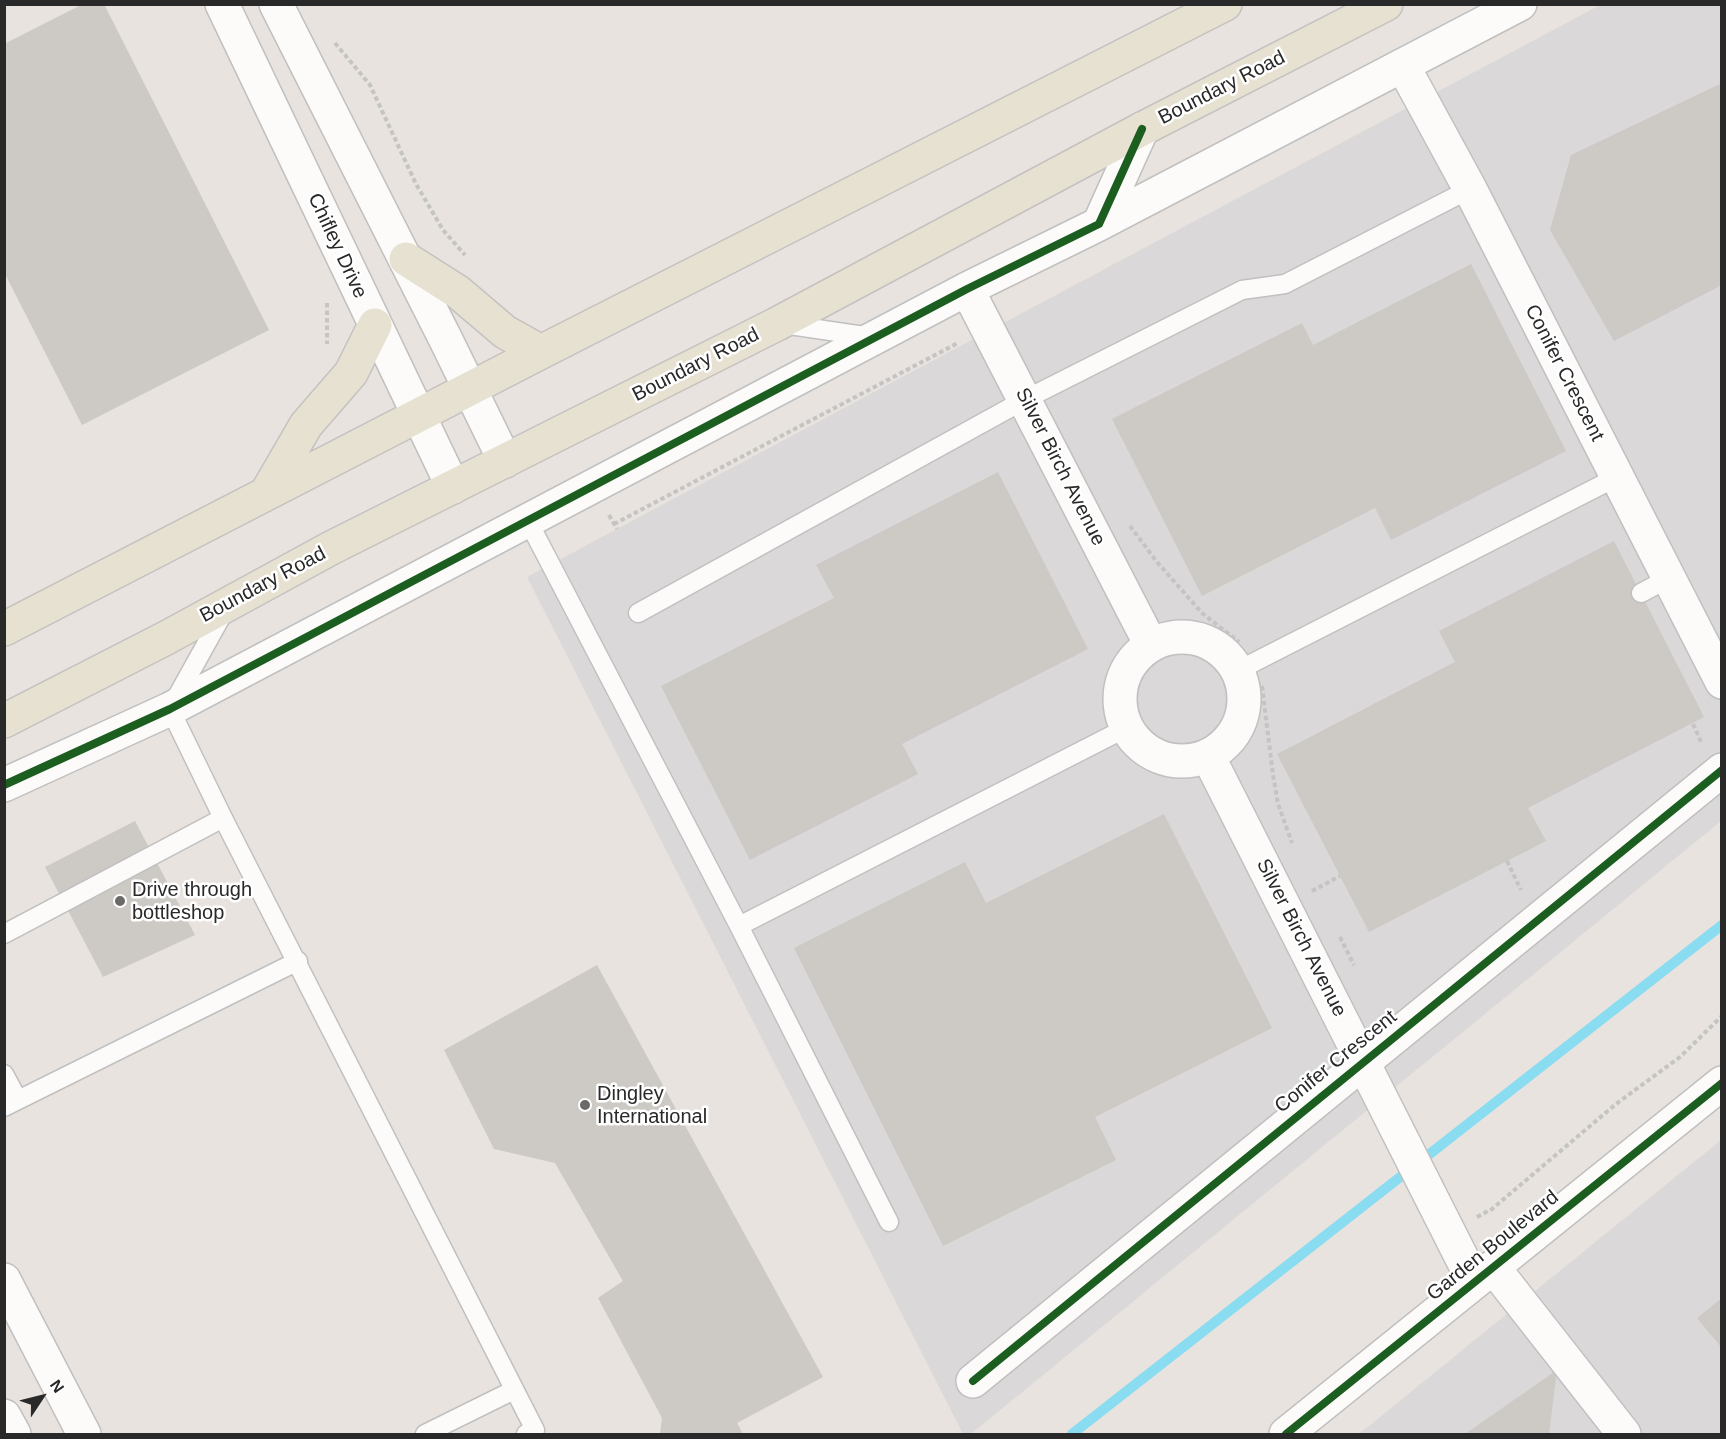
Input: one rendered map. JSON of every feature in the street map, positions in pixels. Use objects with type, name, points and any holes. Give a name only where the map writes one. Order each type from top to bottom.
[{"type":"main road","points":[[4,629],[417,415],[1225,4]]},
{"type":"main road","name":"Boundary Road","points":[[4,721],[453,487],[777,324],[1142,129],[1386,4]]},
{"type":"main road","points":[[406,258],[458,292],[505,332],[541,352]]},
{"type":"main road","points":[[267,492],[306,425],[351,373],[375,325]]},
{"type":"street","name":"Chifley Drive","points":[[222,4],[453,487]]},
{"type":"street","points":[[276,4],[406,258],[505,461]]},
{"type":"street","points":[[4,785],[170,709],[967,290],[1099,224],[1520,4]]},
{"type":"street","name":"Conifer Crescent","points":[[1403,66],[1470,189],[1617,477],[1655,586],[1722,682]]},
{"type":"street","points":[[1099,224],[1142,129]]},
{"type":"street","name":"Silver Birch Avenue","points":[[967,290],[1026,399],[1151,645]]},
{"type":"street","points":[[1170,638],[1190,638],[1209,643],[1245,667],[1243,710],[1237,729],[1224,745],[1208,756],[1190,761],[1171,761],[1145,749],[1126,728],[1120,710],[1120,691],[1125,672],[1136,657],[1151,645],[1170,638]]},
{"type":"street","name":"Silver Birch Avenue","points":[[1208,756],[1364,1061],[1389,1116],[1455,1220],[1483,1275],[1624,1434]]},
{"type":"street","name":"Conifer Crescent","points":[[973,1381],[1722,771]]},
{"type":"street","name":"Garden Boulevard","points":[[1286,1434],[1722,1083]]},
{"type":"street","points":[[4,1280],[84,1434]]},
{"type":"street","points":[[4,1416],[14,1434]]},
{"type":"lane","points":[[638,613],[1026,399],[1242,290],[1285,284],[1470,189]]},
{"type":"lane","points":[[777,324],[879,338]]},
{"type":"lane","points":[[1245,667],[1617,477]]},
{"type":"lane","points":[[528,521],[890,1222]]},
{"type":"lane","points":[[228,603],[170,709],[223,818],[535,1430],[526,1434]]},
{"type":"lane","points":[[739,926],[1126,728]]},
{"type":"lane","points":[[4,934],[223,818]]},
{"type":"lane","points":[[4,1074],[11,1104],[298,962]]},
{"type":"lane","points":[[425,1434],[514,1390]]},
{"type":"path","points":[[330,37],[370,85],[416,184],[443,230],[466,256]]},
{"type":"path","points":[[614,524],[987,327]]},
{"type":"path","points":[[1129,524],[1157,562],[1202,613],[1239,641],[1245,667],[1264,694],[1268,747],[1278,804],[1294,848]]},
{"type":"path","points":[[1307,886],[1313,897]]},
{"type":"path","points":[[1336,930],[1356,968]]},
{"type":"path","points":[[1455,1220],[1492,1209],[1616,1104],[1680,1057],[1722,1016]]},
{"type":"shaded area","points":[[1600,5],[1721,5],[1721,821],[971,1434],[963,1434],[527,577]]},
{"type":"shaded area","points":[[1721,1140],[1721,1434],[1359,1434]]},
{"type":"building","points":[[83,4],[104,4],[269,330],[82,425],[4,272],[4,44]]},
{"type":"building","points":[[1722,83],[1722,285],[1614,341],[1550,230],[1571,155]]},
{"type":"building","points":[[1471,264],[1566,451],[1391,540],[1375,508],[1202,596],[1112,419],[1302,323],[1313,345]]},
{"type":"building","points":[[998,472],[1088,649],[902,744],[918,774],[750,860],[661,686],[834,598],[816,565]]},
{"type":"building","points":[[1614,541],[1704,717],[1528,808],[1546,841],[1369,932],[1277,754],[1455,662],[1439,631]]},
{"type":"building","points":[[1164,814],[1272,1028],[1095,1117],[1116,1160],[943,1246],[794,948],[965,862],[986,903]]},
{"type":"building","name":"Drive through bottleshop","points":[[135,821],[195,935],[103,977],[45,867]]},
{"type":"building","points":[[597,965],[823,1377],[737,1423],[743,1434],[660,1434],[662,1418],[598,1298],[623,1281],[555,1163],[494,1149],[444,1050]]},
{"type":"building","points":[[1722,1298],[1722,1348],[1697,1318]]},
{"type":"building","points":[[1557,1370],[1549,1434],[1465,1434]]},
{"type":"waterway","points":[[1072,1434],[1722,925]]},
{"type":"cycle path","points":[[4,785],[170,709],[967,289],[1099,224],[1142,129]]},
{"type":"cycle path","points":[[973,1381],[1722,770]]},
{"type":"cycle path","points":[[1286,1434],[1722,1083]]},
{"type":"place","name":"Drive through bottleshop","points":[[120,901]]},
{"type":"place","name":"Dingley International","points":[[585,1105]]}]
